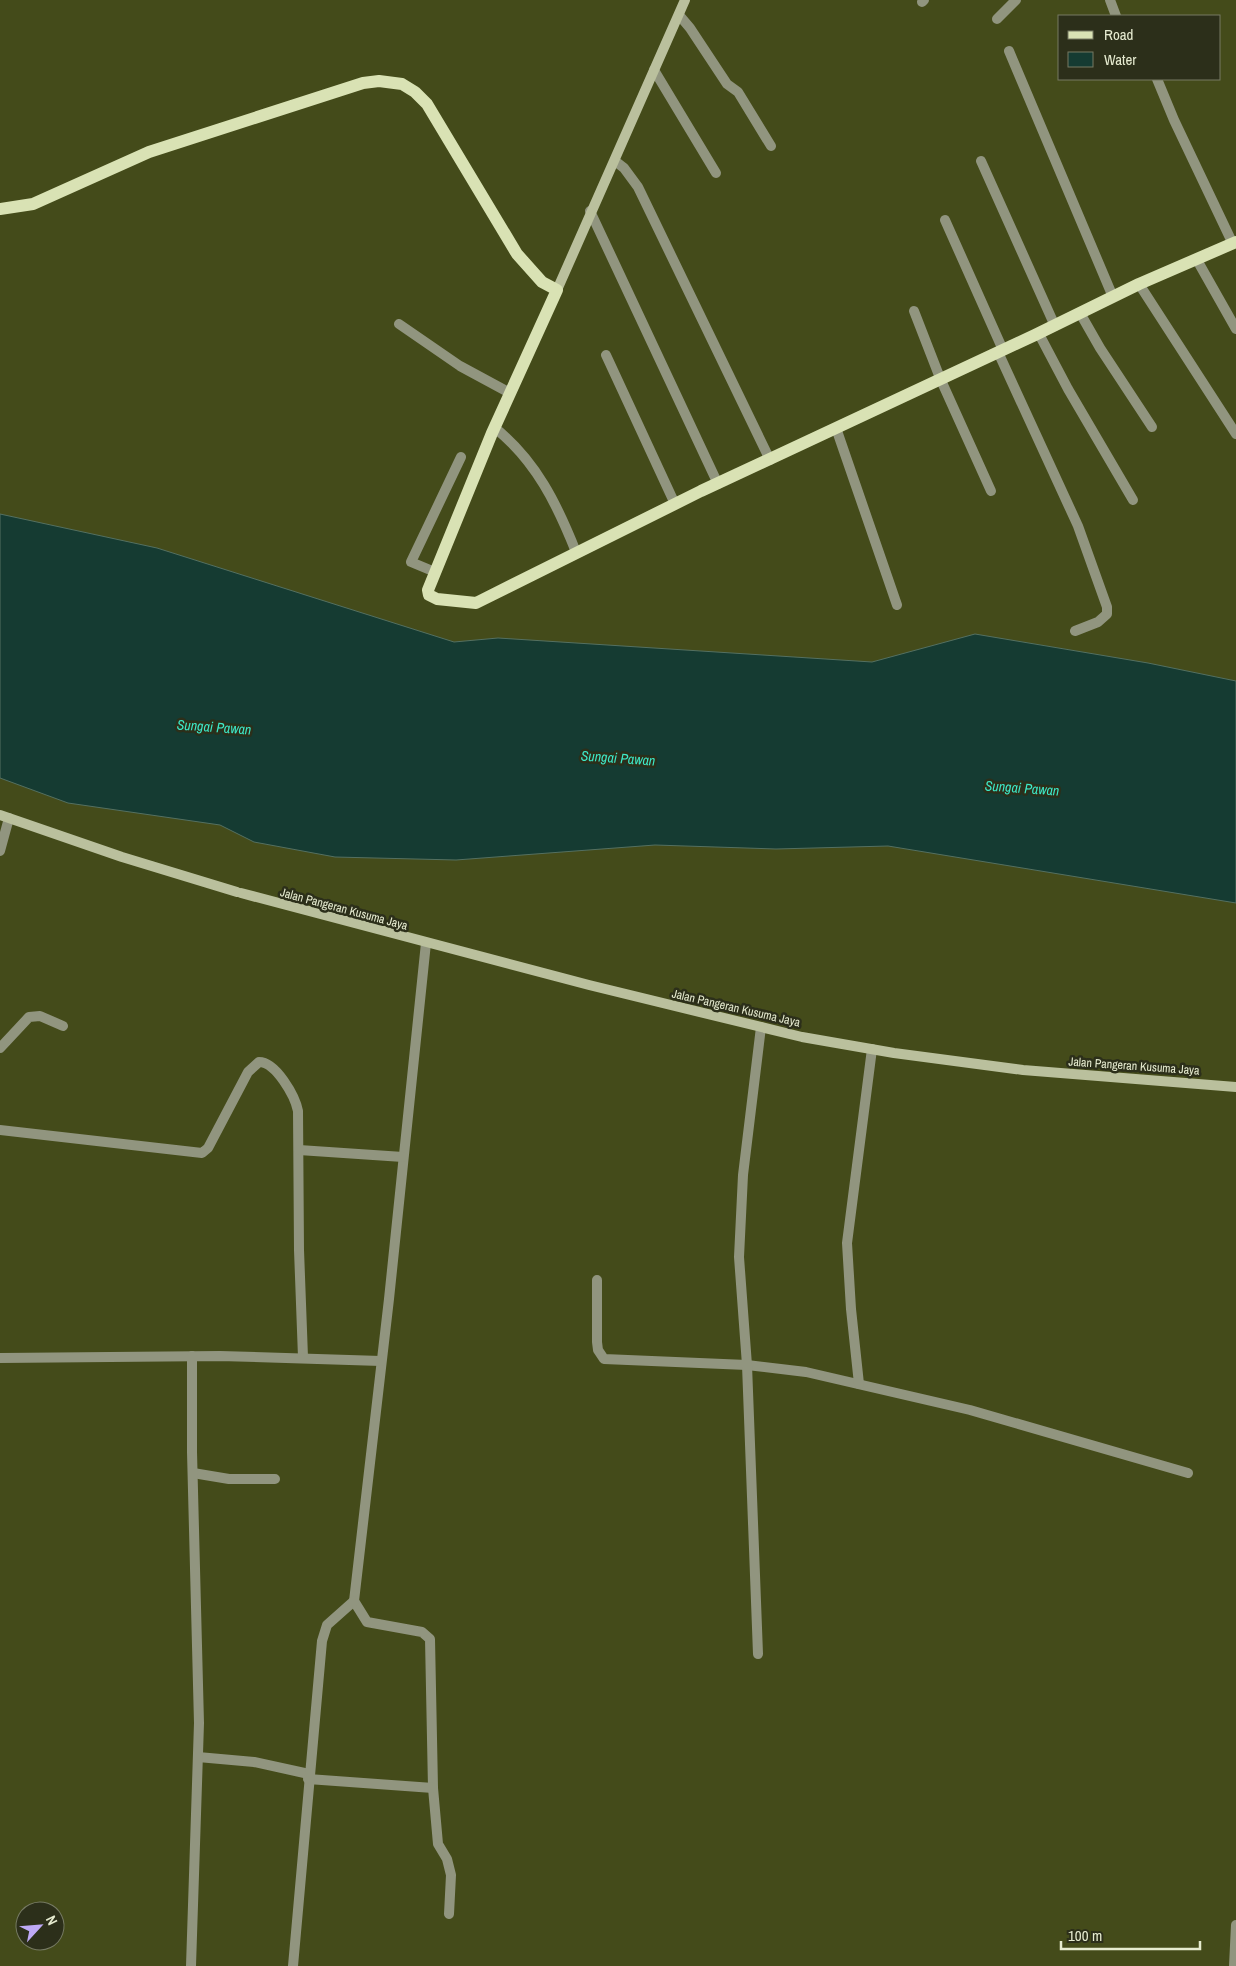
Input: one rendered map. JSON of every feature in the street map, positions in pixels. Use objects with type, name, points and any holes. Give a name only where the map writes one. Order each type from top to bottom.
[{"type":"main road","points":[[0,209],[28,205],[53,197],[149,152],[234,123],[363,83],[391,81],[402,84],[415,92],[427,104],[517,254],[542,282],[557,290],[503,389],[494,428],[428,590],[431,596],[476,603],[576,552],[940,378],[1055,326],[1139,284],[1234,243]]},
{"type":"street","points":[[557,290],[590,211],[685,0]]},
{"type":"street","points":[[997,19],[1016,0]]},
{"type":"street","points":[[1110,0],[1116,15]]},
{"type":"street","points":[[679,15],[690,28],[727,84],[738,92],[771,146]]},
{"type":"street","points":[[1009,52],[1113,297]]},
{"type":"street","points":[[654,70],[716,174]]},
{"type":"street","points":[[1157,80],[1174,120],[1234,243]]},
{"type":"street","points":[[981,160],[1055,326]]},
{"type":"street","points":[[614,161],[624,168],[638,187],[770,460]]},
{"type":"street","points":[[590,211],[718,484]]},
{"type":"street","points":[[945,220],[1078,526],[1107,607],[1107,614],[1103,618],[1076,631]]},
{"type":"street","points":[[1197,260],[1236,329]]},
{"type":"street","points":[[1139,284],[1236,434]]},
{"type":"street","points":[[914,311],[940,378],[991,491]]},
{"type":"street","points":[[1080,313],[1152,427]]},
{"type":"street","points":[[399,324],[460,366],[503,389]]},
{"type":"street","points":[[1038,334],[1133,500]]},
{"type":"street","points":[[606,355],[676,504]]},
{"type":"street","points":[[494,428],[530,464],[547,488],[556,502],[576,552]]},
{"type":"street","points":[[836,428],[897,605]]},
{"type":"street","points":[[435,572],[416,564],[461,457]]},
{"type":"street","points":[[0,851],[5,816]]},
{"type":"street","name":"Jalan Pangeran Kusuma Jaya","points":[[5,816],[122,857],[239,893],[491,960],[761,1028],[872,1049],[1023,1070],[1236,1087]]},
{"type":"street","points":[[426,943],[354,1601],[367,1622],[422,1632],[430,1638],[433,1788],[438,1844],[447,1858],[451,1875],[449,1914]]},
{"type":"street","points":[[0,1048],[29,1017],[40,1016],[63,1026]]},
{"type":"street","points":[[758,1654],[747,1365],[739,1257],[740,1213],[761,1028]]},
{"type":"street","points":[[859,1384],[851,1309],[847,1243],[872,1049]]},
{"type":"street","points":[[0,1130],[201,1153],[208,1148],[244,1079],[255,1064],[262,1061],[267,1064],[290,1090],[296,1100],[299,1150],[299,1250],[303,1357]]},
{"type":"street","points":[[299,1150],[403,1157]]},
{"type":"street","points":[[597,1280],[597,1342],[598,1350],[604,1359],[747,1365],[806,1372],[1020,1423],[1188,1473]]},
{"type":"street","points":[[0,1358],[192,1356],[303,1357],[381,1361]]},
{"type":"street","points":[[191,1966],[198,1757],[192,1356]]},
{"type":"street","points":[[193,1473],[230,1478],[275,1479]]},
{"type":"street","points":[[293,1966],[303,1863],[308,1777],[324,1632],[331,1620],[354,1601]]},
{"type":"street","points":[[198,1757],[254,1762],[308,1777],[385,1786],[433,1788]]},
{"type":"street","points":[[1234,1966],[1236,1925]]},
{"type":"water","name":"Sungai Pawan","points":[[0,514],[157,548],[454,642],[498,638],[872,662],[975,634],[1148,663],[1236,681],[1236,903],[888,846],[776,849],[655,845],[456,860],[335,857],[254,842],[220,825],[68,803],[0,778]]}]
